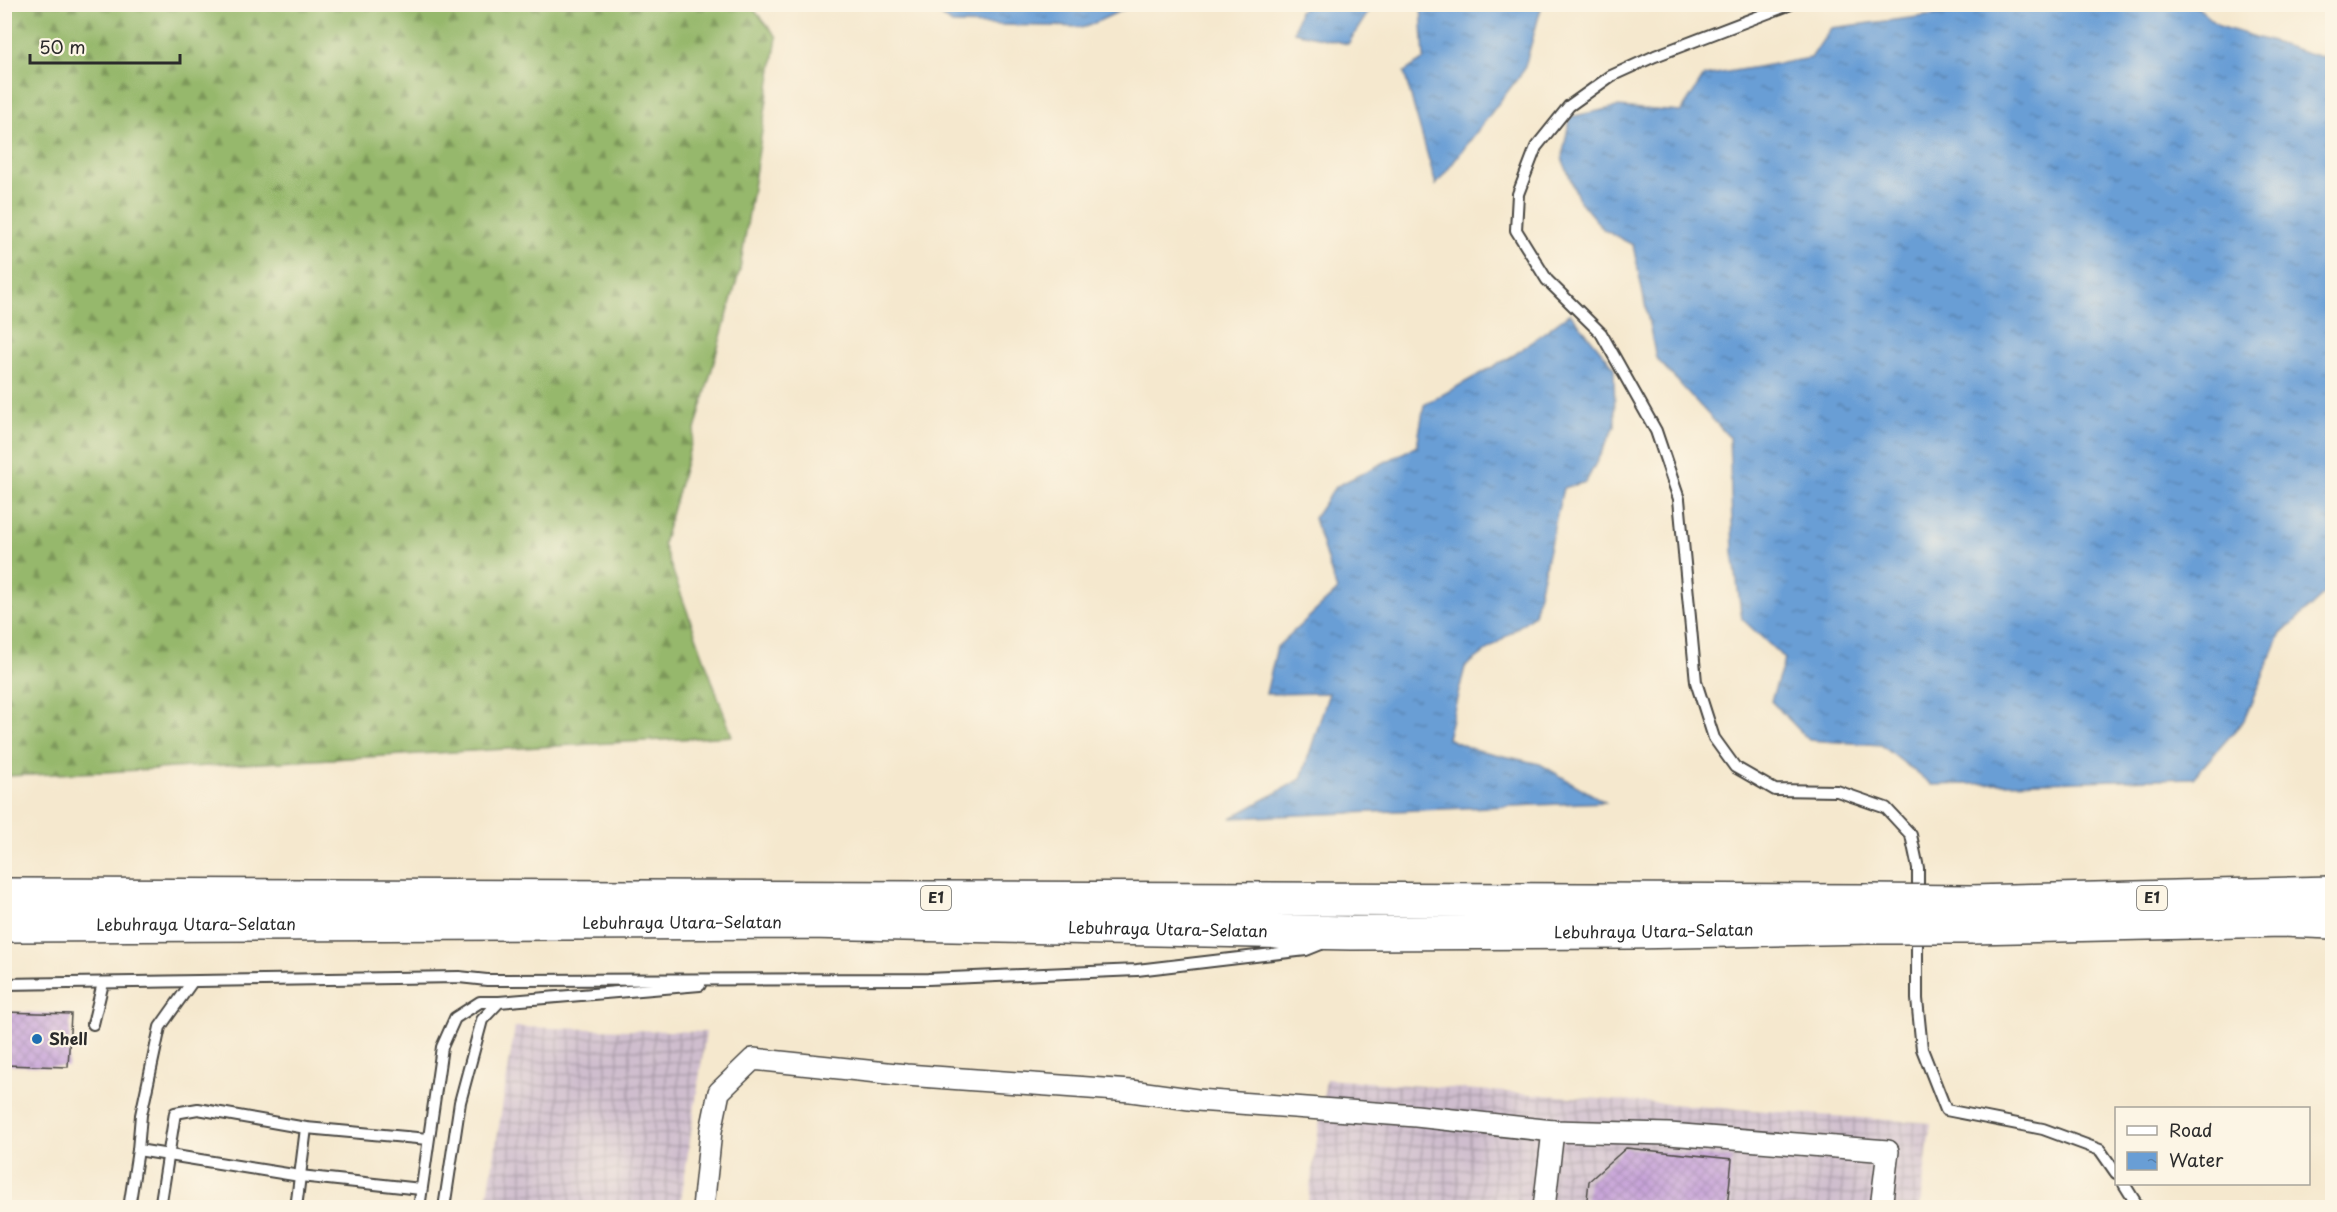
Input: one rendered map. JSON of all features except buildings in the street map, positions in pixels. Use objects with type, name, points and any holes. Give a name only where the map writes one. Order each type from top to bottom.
[{"type":"highway","name":"Lebuhraya Utara–Selatan","points":[[1972,914],[2332,893]]},
{"type":"highway","name":"Lebuhraya Utara–Selatan","points":[[4,895],[1972,914],[2332,922]]},
{"type":"highway","name":"Lebuhraya Utara–Selatan","points":[[4,925],[808,922],[1351,933],[1621,932],[1868,914]]},
{"type":"street","points":[[703,1208],[711,1131],[719,1092],[753,1059],[906,1076],[1131,1091],[1197,1100],[1416,1116],[1553,1131],[1669,1134],[1888,1151],[1881,1208]]},
{"type":"street","points":[[1544,1208],[1553,1131]]},
{"type":"lane","points":[[1791,4],[1655,56],[1611,76],[1569,106],[1536,147],[1518,194],[1516,230],[1547,280],[1601,333],[1656,431],[1679,499],[1696,682],[1714,738],[1735,767],[1775,790],[1837,791],[1886,808],[1911,835],[1918,868],[1917,999],[1922,1049],[1946,1110],[2043,1129],[2100,1150],[2115,1172]]},
{"type":"lane","points":[[4,984],[459,977],[487,980],[928,979],[1137,970],[1306,950],[1351,933]]},
{"type":"lane","points":[[419,1208],[442,1047],[455,1018],[480,1002],[782,979]]},
{"type":"lane","points":[[129,1208],[141,1115],[160,1027],[192,982]]},
{"type":"lane","points":[[93,1024],[103,983]]},
{"type":"lane","points":[[444,1208],[460,1102],[482,1020],[499,1002]]},
{"type":"lane","points":[[160,1208],[175,1113],[180,1111],[198,1109],[306,1128],[428,1139]]},
{"type":"lane","points":[[296,1208],[306,1128]]},
{"type":"lane","points":[[138,1150],[300,1176],[421,1189]]},
{"type":"lane","points":[[2125,1185],[2139,1208]]},
{"type":"shaded area","points":[[515,1027],[706,1032],[680,1207],[486,1207]]},
{"type":"shaded area","points":[[1326,1079],[1931,1123],[1920,1207],[1307,1208]]},
{"type":"green space","points":[[4,5],[750,5],[777,37],[740,269],[663,544],[732,736],[5,776]]},
{"type":"water","points":[[1987,4],[2195,5],[2219,26],[2332,60],[2332,589],[2280,635],[2244,720],[2193,778],[1932,785],[1881,745],[1809,740],[1771,701],[1785,659],[1742,619],[1733,552],[1729,437],[1656,358],[1633,245],[1604,230],[1579,200],[1562,158],[1570,117],[1617,107],[1681,112],[1704,76],[1811,58],[1831,28],[1981,9]]},
{"type":"water","points":[[928,5],[1133,5],[1086,27],[952,24]]},
{"type":"water","points":[[1310,5],[1373,5],[1348,44],[1294,32],[1299,11]]},
{"type":"water","points":[[1421,5],[1542,5],[1524,70],[1436,185],[1404,72],[1424,59]]},
{"type":"water","points":[[1570,313],[1614,367],[1615,426],[1586,482],[1563,488],[1534,615],[1465,667],[1447,738],[1472,749],[1540,764],[1605,802],[1231,818],[1301,779],[1329,693],[1266,694],[1277,647],[1337,591],[1314,518],[1335,487],[1417,446],[1424,405],[1514,355]]},
{"type":"place","name":"Shell","points":[[37,1039]]}]
